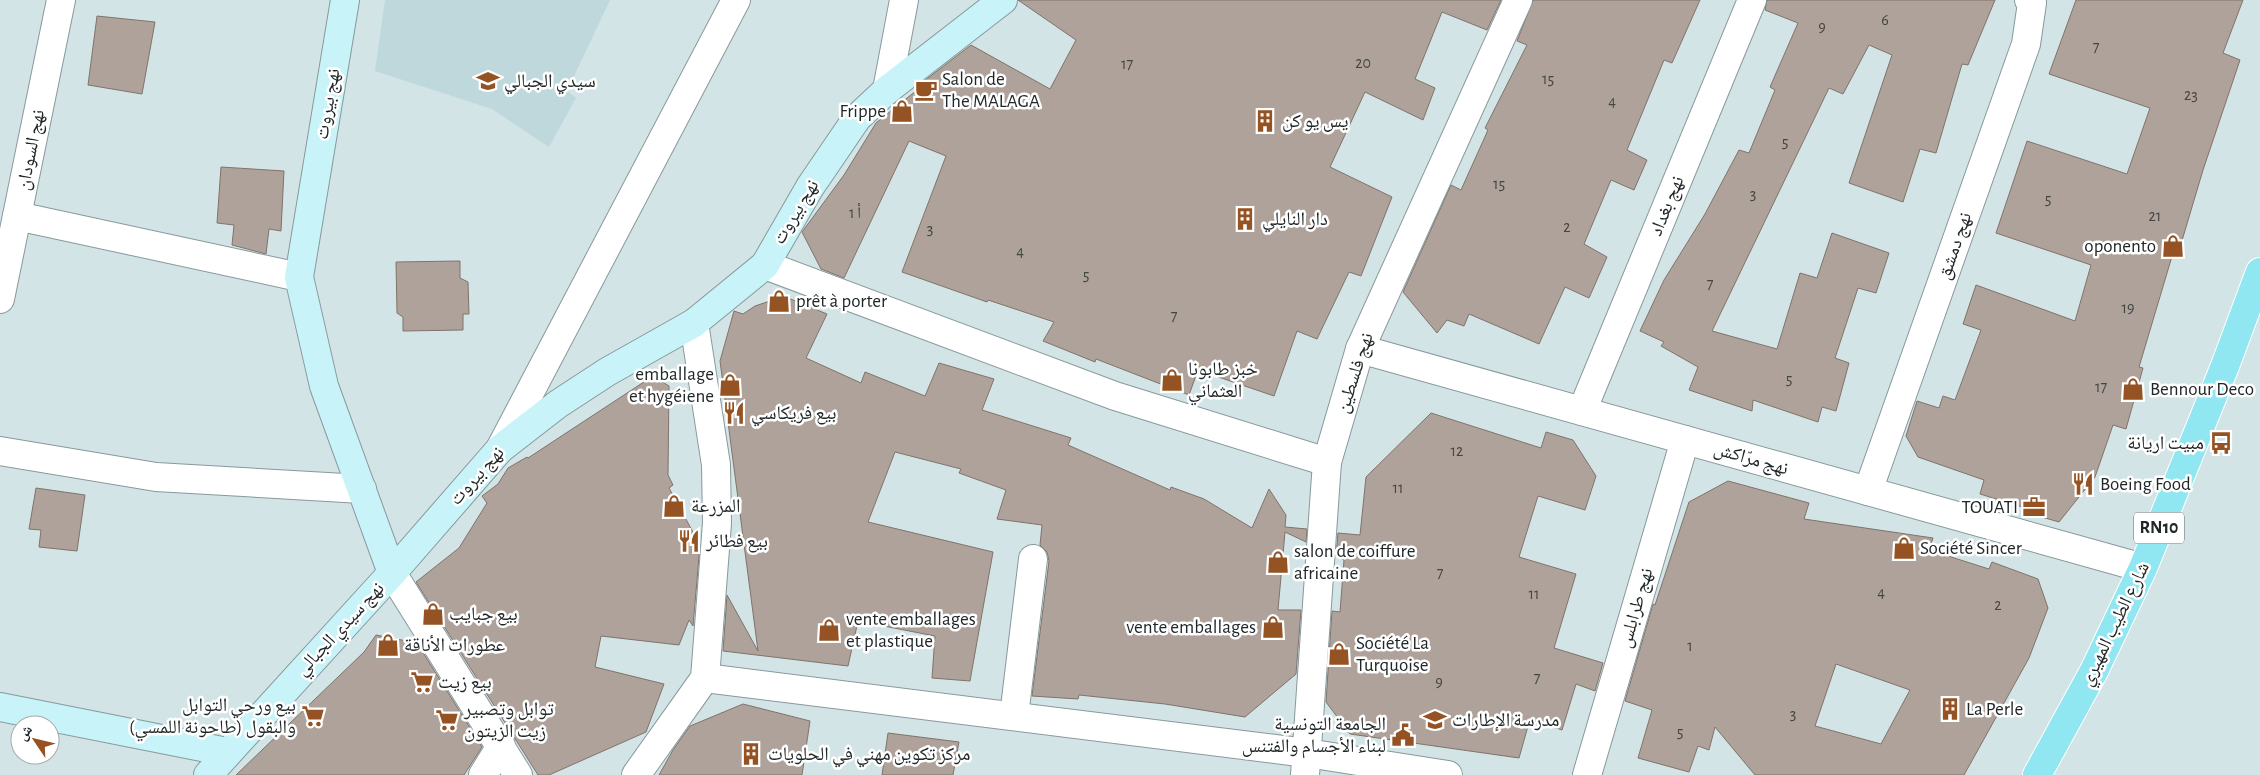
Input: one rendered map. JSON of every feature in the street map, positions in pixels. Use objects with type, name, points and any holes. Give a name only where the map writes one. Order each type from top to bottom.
[{"type":"main road","name":"شارع الطيب المهيري","points":[[2036,775],[2094,671],[2143,568],[2225,366],[2260,272]]},
{"type":"street","name":"نهج السودان","points":[[0,299],[61,0]]},
{"type":"street","name":"نهج بيروت","points":[[345,0],[299,277],[324,386],[392,573],[500,448],[558,404],[608,372],[694,323],[765,265],[810,187],[857,118],[887,90],[1003,0]]},
{"type":"street","points":[[500,448],[736,0]]},
{"type":"street","points":[[887,90],[904,0]]},
{"type":"street","name":"نهج فلسطين","points":[[1306,764],[1327,462],[1360,349],[1518,0]]},
{"type":"street","name":"نهج بغداد","points":[[1582,412],[1752,0]]},
{"type":"street","name":"نهج دمشق","points":[[1868,492],[2026,44],[2032,3],[2029,0]]},
{"type":"street","points":[[17,216],[299,277]]},
{"type":"street","points":[[765,265],[1115,396],[1327,462]]},
{"type":"street","points":[[636,775],[705,678],[717,523],[716,465],[694,323]]},
{"type":"street","name":"نهج مرّاكش","points":[[1360,349],[2143,568]]},
{"type":"street","name":"نهج طرابلس","points":[[1586,775],[1685,440]]},
{"type":"street","points":[[0,451],[156,477],[362,490]]},
{"type":"street","points":[[1014,716],[1033,559]]},
{"type":"street","points":[[392,573],[518,775]]},
{"type":"street","name":"نهج سيدي الجبالي","points":[[208,775],[392,573]]},
{"type":"street","points":[[705,678],[1014,716],[1306,764],[1448,775]]},
{"type":"street","points":[[0,707],[227,752]]},
{"type":"street","points":[[482,775],[501,746]]},
{"type":"shaded area","name":"سيدي الجبالي","points":[[385,0],[610,0],[567,91],[576,98],[549,147],[492,109],[375,71]]},
{"type":"building","points":[[1018,0],[1501,0],[1487,30],[1442,12],[1415,79],[1435,88],[1423,120],[1365,92],[1330,167],[1392,197],[1361,276],[1349,272],[1317,339],[1297,331],[1274,396],[1198,370],[1189,395],[1096,359],[1095,362],[1043,341],[1054,322],[988,300],[987,302],[902,272],[946,156],[909,141],[844,278],[821,269],[802,232],[844,175],[876,123],[922,86],[924,81],[971,45],[1050,89],[1076,40]]},
{"type":"building","points":[[1533,0],[1700,0],[1672,63],[1664,60],[1627,150],[1647,160],[1634,190],[1611,180],[1584,244],[1607,257],[1589,298],[1565,287],[1539,344],[1469,314],[1464,326],[1447,320],[1437,333],[1403,292],[1451,185],[1461,190],[1488,130],[1485,128],[1527,45],[1517,41]]},
{"type":"building","points":[[1767,0],[1995,0],[1968,65],[1962,64],[1936,153],[1920,149],[1903,202],[1849,183],[1892,55],[1869,45],[1843,94],[1829,88],[1712,331],[1777,349],[1800,273],[1817,278],[1832,233],[1889,253],[1876,293],[1858,288],[1835,358],[1849,363],[1836,411],[1822,407],[1818,422],[1753,400],[1752,411],[1689,390],[1698,367],[1661,346],[1664,342],[1640,331],[1664,280],[1705,214],[1739,150],[1749,153],[1775,90],[1770,87],[1798,23],[1765,10]]},
{"type":"building","points":[[2076,0],[2243,0],[2223,53],[2240,60],[2203,170],[2178,254],[2173,253],[2139,367],[2143,368],[2126,429],[2113,425],[2095,477],[2059,522],[2028,513],[2029,509],[1980,494],[1984,480],[1918,457],[1906,436],[1917,401],[1939,408],[1943,396],[1955,400],[1981,330],[1963,324],[1976,285],[2075,321],[2091,265],[1996,233],[2027,141],[2127,174],[2150,108],[2049,74]]},
{"type":"building","points":[[97,16],[155,22],[142,94],[88,85]]},
{"type":"building","points":[[221,167],[284,171],[281,231],[269,229],[266,254],[232,245],[234,225],[217,223]]},
{"type":"building","points":[[460,261],[460,278],[468,282],[469,314],[463,314],[463,330],[403,331],[403,317],[397,313],[396,262]]},
{"type":"building","points":[[776,293],[827,314],[806,358],[861,383],[865,372],[925,396],[939,363],[994,379],[982,410],[1071,438],[1068,445],[1170,490],[1171,487],[1204,499],[1252,528],[1269,489],[1286,515],[1285,527],[1307,529],[1306,542],[1285,532],[1278,610],[1301,610],[1296,674],[1245,717],[1165,704],[1079,695],[1078,699],[1032,696],[1049,561],[1047,552],[1040,545],[1042,525],[997,519],[1006,490],[959,473],[961,469],[895,452],[868,522],[993,552],[970,681],[932,678],[935,636],[858,621],[848,666],[723,651],[727,595],[758,651],[720,361],[734,311],[743,314],[755,306],[773,300]]},
{"type":"building","points":[[653,376],[669,386],[668,475],[673,485],[669,488],[700,545],[693,626],[689,620],[679,645],[601,636],[595,667],[664,684],[646,732],[549,775],[538,775],[416,582],[459,548],[487,503],[482,496],[498,484],[508,468],[528,458]]},
{"type":"building","points":[[1431,413],[1541,448],[1546,432],[1573,440],[1596,476],[1585,510],[1538,496],[1519,557],[1576,574],[1554,648],[1603,663],[1595,691],[1576,684],[1562,730],[1530,719],[1519,758],[1350,734],[1326,702],[1332,611],[1340,612],[1344,560],[1336,556],[1338,533],[1360,535],[1366,477]]},
{"type":"building","points":[[1728,481],[1809,503],[1804,519],[1933,538],[1929,550],[1989,569],[1992,562],[2038,579],[2048,608],[2029,658],[1964,775],[1755,775],[1715,727],[1709,750],[1698,746],[1689,772],[1638,758],[1652,710],[1625,701],[1653,604],[1655,605],[1689,502]],"holes":[[[1836,664],[1910,690],[1881,744],[1815,726]]]},
{"type":"building","points":[[36,488],[85,495],[77,551],[39,547],[41,530],[29,529]]},
{"type":"building","points":[[376,635],[417,643],[482,747],[464,775],[236,775],[364,652]]},
{"type":"building","points":[[743,704],[810,721],[802,775],[659,775],[673,750],[690,726]]},
{"type":"building","points":[[888,733],[959,742],[953,775],[882,775]]},
{"type":"place","name":"سيدي الجبالي","points":[[488,81]]},
{"type":"place","name":"Salon de The MALAGA","points":[[926,90]]},
{"type":"place","name":"Frippe","points":[[902,111]]},
{"type":"place","name":"يس يو كن","points":[[1265,121]]},
{"type":"place","name":"دار النايلي","points":[[1245,219]]},
{"type":"place","name":"oponento","points":[[2173,246]]},
{"type":"place","name":"prêt à porter","points":[[779,301]]},
{"type":"place","name":"خبز طابونا العثماني","points":[[1172,380]]},
{"type":"place","name":"emballage et hygéiene","points":[[730,385]]},
{"type":"place","name":"Bennour Deco","points":[[2133,389]]},
{"type":"place","name":"بيع فريكاسي","points":[[734,413]]},
{"type":"place","name":"مبيت اريانة","points":[[2221,443]]},
{"type":"place","name":"Boeing Food","points":[[2083,484]]},
{"type":"place","name":"المزرعة","points":[[674,506]]},
{"type":"place","name":"TOUATI","points":[[2034,507]]},
{"type":"place","name":"بيع فطائر","points":[[689,541]]},
{"type":"place","name":"Société Sincer","points":[[1904,548]]},
{"type":"place","name":"salon de coiffure africaine","points":[[1278,562]]},
{"type":"place","name":"بيع جبايب","points":[[433,614]]},
{"type":"place","name":"vente emballages","points":[[1273,627]]},
{"type":"place","name":"vente emballages et plastique","points":[[829,630]]},
{"type":"place","name":"عطورات الأناقة","points":[[388,645]]},
{"type":"place","name":"Société La Turquoise","points":[[1339,654]]},
{"type":"place","name":"بيع زيت","points":[[422,682]]},
{"type":"place","name":"La Perle","points":[[1950,709]]},
{"type":"place","name":"بيع ورحي التوابل والبقول (طاحونة اللمسي)","points":[[313,716]]},
{"type":"place","name":"توابل وتصبير زيت الزيتون","points":[[447,720]]},
{"type":"place","name":"مدرسة الإطارات","points":[[1435,720]]},
{"type":"place","name":"الجامعة التونسية لبناء الأجسام والفتنس","points":[[1403,735]]},
{"type":"place","name":"مركز تكوين مهني في الحلويات","points":[[751,754]]}]
